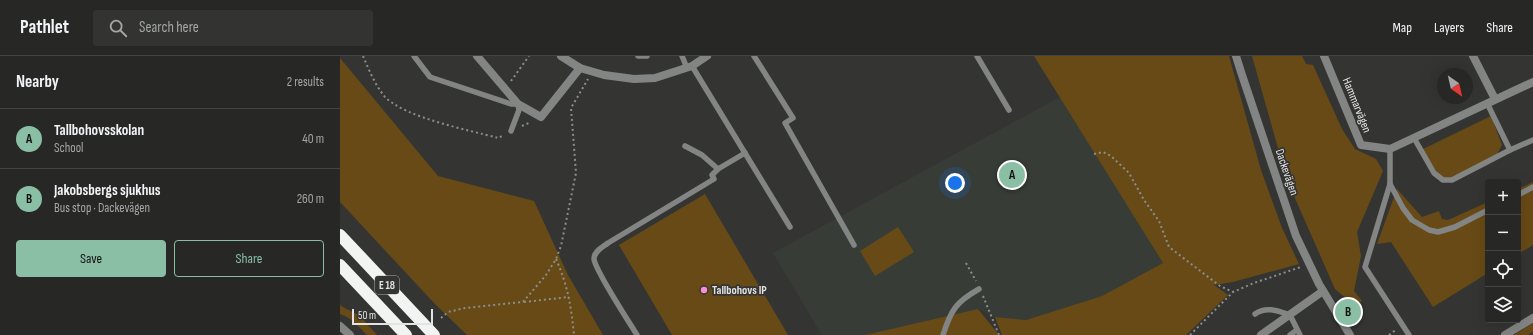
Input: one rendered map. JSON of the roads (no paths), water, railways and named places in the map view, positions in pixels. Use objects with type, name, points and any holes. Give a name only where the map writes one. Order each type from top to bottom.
[{"type":"highway","name":"E 18","points":[[340,235],[434,335]]},
{"type":"highway","name":"E 18","points":[[340,265],[406,335]]},
{"type":"street","points":[[477,56],[518,104],[541,117],[580,68]]},
{"type":"street","points":[[561,56],[580,68],[604,75],[634,79],[655,78],[689,67],[707,56]]},
{"type":"street","name":"Dackevägen","points":[[1236,56],[1296,236],[1323,291],[1350,335]]},
{"type":"street","name":"Hammarvägen","points":[[1324,56],[1361,145],[1390,149]]},
{"type":"street","points":[[1472,56],[1491,101]]},
{"type":"street","points":[[1390,149],[1533,82]]},
{"type":"street","points":[[1261,335],[1323,291]]},
{"type":"street","points":[[1505,335],[1533,318]]},
{"type":"street","points":[[340,326],[350,335]]},
{"type":"lane","points":[[414,56],[430,77],[511,104],[518,104],[519,110],[511,131]]},
{"type":"lane","points":[[638,56],[647,56]]},
{"type":"lane","points":[[682,56],[745,153],[790,227]]},
{"type":"lane","points":[[754,56],[793,118],[785,123],[854,245]]},
{"type":"lane","points":[[977,56],[1009,110]]},
{"type":"lane","points":[[1491,101],[1510,150]]},
{"type":"lane","points":[[1414,138],[1434,173],[1443,180],[1452,180],[1510,150],[1533,140]]},
{"type":"lane","points":[[685,146],[702,155],[718,169]]},
{"type":"lane","points":[[1390,149],[1390,184],[1365,266],[1410,335]]},
{"type":"lane","points":[[637,335],[598,271],[594,259],[596,252],[608,243],[714,179],[712,175],[718,169],[745,153]]},
{"type":"lane","points":[[1390,184],[1403,208],[1412,220],[1429,230],[1438,232],[1456,227],[1485,212]]},
{"type":"lane","points":[[1521,193],[1533,187]]},
{"type":"lane","points":[[943,335],[954,308],[967,296],[979,289]]},
{"type":"lane","points":[[1255,314],[1263,310],[1276,310],[1290,315],[1299,333],[1290,335]]},
{"type":"place","name":"Tallbohovsskolan","points":[[1012,175]]},
{"type":"place","name":"Tallbohovs IP","points":[[704,290]]},
{"type":"place","name":"Jakobsbergs sjukhus","points":[[1348,312]]}]
